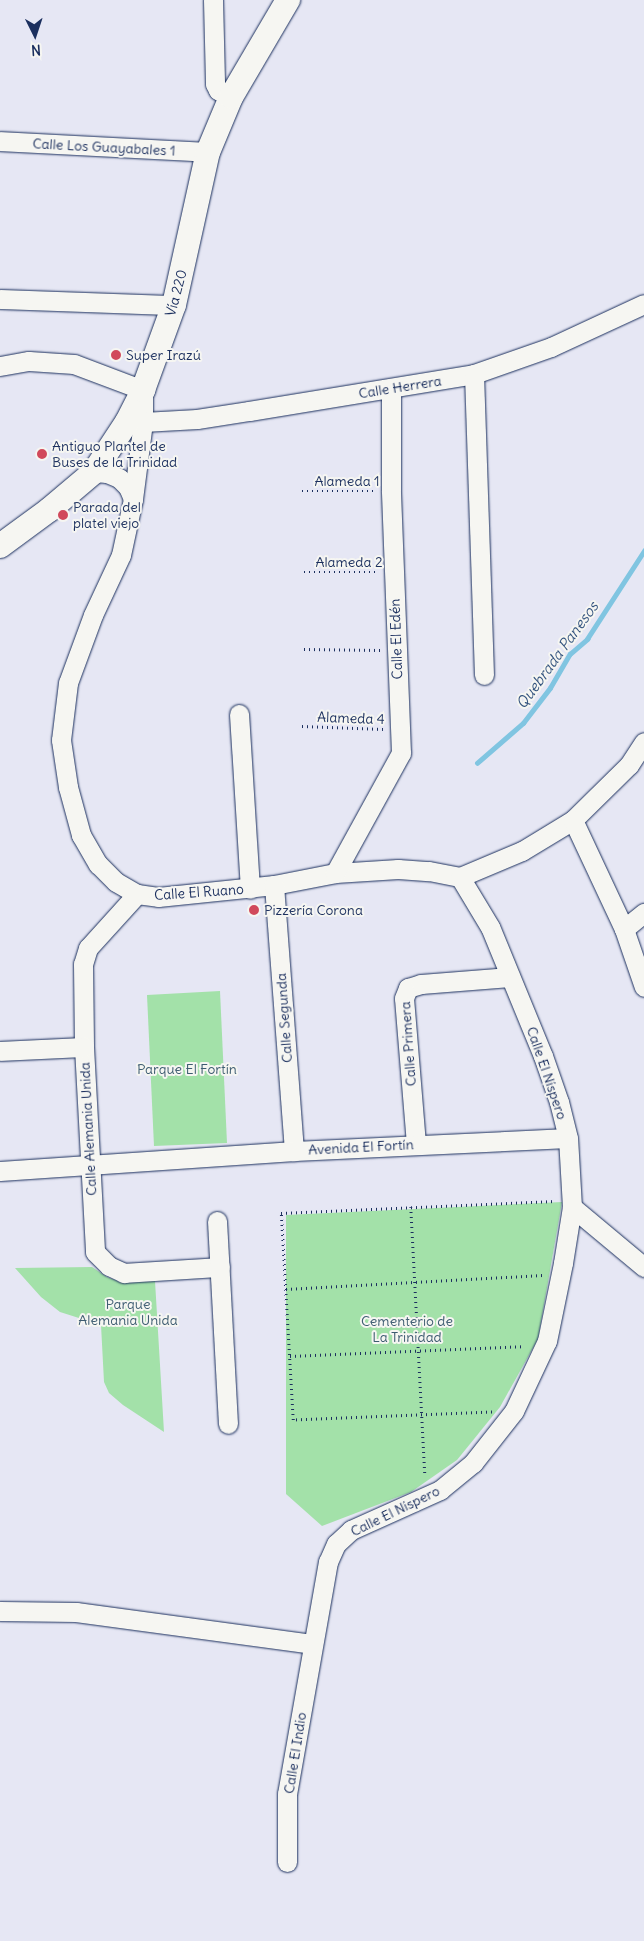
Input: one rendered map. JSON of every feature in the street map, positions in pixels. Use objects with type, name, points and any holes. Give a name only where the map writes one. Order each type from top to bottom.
[{"type":"main road","name":"Vía 220","points":[[0,546],[50,510],[94,472],[120,436],[144,390],[174,305],[208,152],[231,97],[288,0]]},
{"type":"street","points":[[213,0],[215,84],[218,90],[231,97]]},
{"type":"street","name":"Calle Los Guayabales 1","points":[[0,141],[208,152]]},
{"type":"street","points":[[0,299],[174,305]]},
{"type":"street","name":"Calle Herrera","points":[[143,422],[197,419],[474,374],[551,347],[644,304]]},
{"type":"street","points":[[0,366],[29,361],[74,364],[144,390]]},
{"type":"street","points":[[474,374],[484,675]]},
{"type":"street","name":"Calle El Edén","points":[[335,873],[401,753],[391,490],[391,388]]},
{"type":"street","name":"Calle El Ruano","points":[[144,390],[143,422],[133,499],[121,555],[93,615],[68,683],[62,740],[68,787],[81,835],[98,864],[116,882],[137,894],[158,897],[250,889],[335,873],[398,869],[429,871],[460,877]]},
{"type":"street","points":[[94,472],[107,473],[119,478],[128,487],[133,499]]},
{"type":"street","points":[[239,714],[250,889]]},
{"type":"street","points":[[460,877],[522,850],[573,820],[629,765],[644,742]]},
{"type":"street","points":[[573,820],[624,929],[644,987]]},
{"type":"street","name":"Calle El Níspero","points":[[312,1644],[328,1562],[336,1544],[351,1530],[440,1490],[473,1463],[514,1411],[547,1341],[563,1263],[572,1204],[568,1138],[560,1102],[490,927],[460,877]]},
{"type":"street","name":"Calle Segunda","points":[[274,885],[294,1151]]},
{"type":"street","name":"Calle Alemania Unida","points":[[137,894],[88,948],[83,964],[84,1047],[95,1252],[109,1266],[124,1274],[220,1267]]},
{"type":"street","points":[[624,929],[644,913]]},
{"type":"street","name":"Calle Primera","points":[[416,1144],[404,998],[408,988],[421,984],[510,977]]},
{"type":"street","points":[[0,1051],[84,1047]]},
{"type":"street","name":"Avenida El Fortín","points":[[0,1172],[294,1151],[568,1138]]},
{"type":"street","points":[[572,1204],[644,1267]]},
{"type":"street","points":[[217,1221],[228,1424]]},
{"type":"street","points":[[0,1612],[76,1612],[312,1644]]},
{"type":"street","name":"Calle El Indio","points":[[288,1862],[287,1794],[312,1644]]},
{"type":"path","name":"Alameda 1","points":[[302,491],[391,490]]},
{"type":"path","name":"Alameda 2","points":[[304,572],[394,572]]},
{"type":"path","points":[[304,649],[397,650]]},
{"type":"path","name":"Alameda 4","points":[[302,726],[400,730]]},
{"type":"path","points":[[514,1411],[294,1420],[282,1213],[411,1207],[572,1204]]},
{"type":"path","points":[[411,1207],[425,1476]]},
{"type":"path","points":[[286,1288],[547,1275]]},
{"type":"path","points":[[290,1356],[529,1346]]},
{"type":"green space","name":"Parque El Fortín","points":[[220,991],[227,1143],[154,1146],[147,995]]},
{"type":"green space","name":"Cementerio de La Trinidad","points":[[562,1202],[538,1339],[500,1407],[457,1460],[411,1492],[322,1526],[286,1494],[286,1215]]},
{"type":"green space","name":"Parque Alemania Unida","points":[[92,1267],[107,1277],[118,1281],[155,1281],[164,1432],[123,1405],[109,1393],[104,1382],[101,1325],[60,1312],[41,1297],[15,1268]]},
{"type":"waterway","name":"Quebrada Panesos","points":[[477,763],[523,723],[550,688],[570,654],[587,639],[644,551]]},
{"type":"place","name":"Super Irazú","points":[[116,355]]},
{"type":"place","name":"Antiguo Plantel de Buses de la Trinidad","points":[[42,454]]},
{"type":"place","name":"Parada del platel viejo","points":[[63,515]]},
{"type":"place","name":"Pizzería Corona","points":[[254,910]]}]
